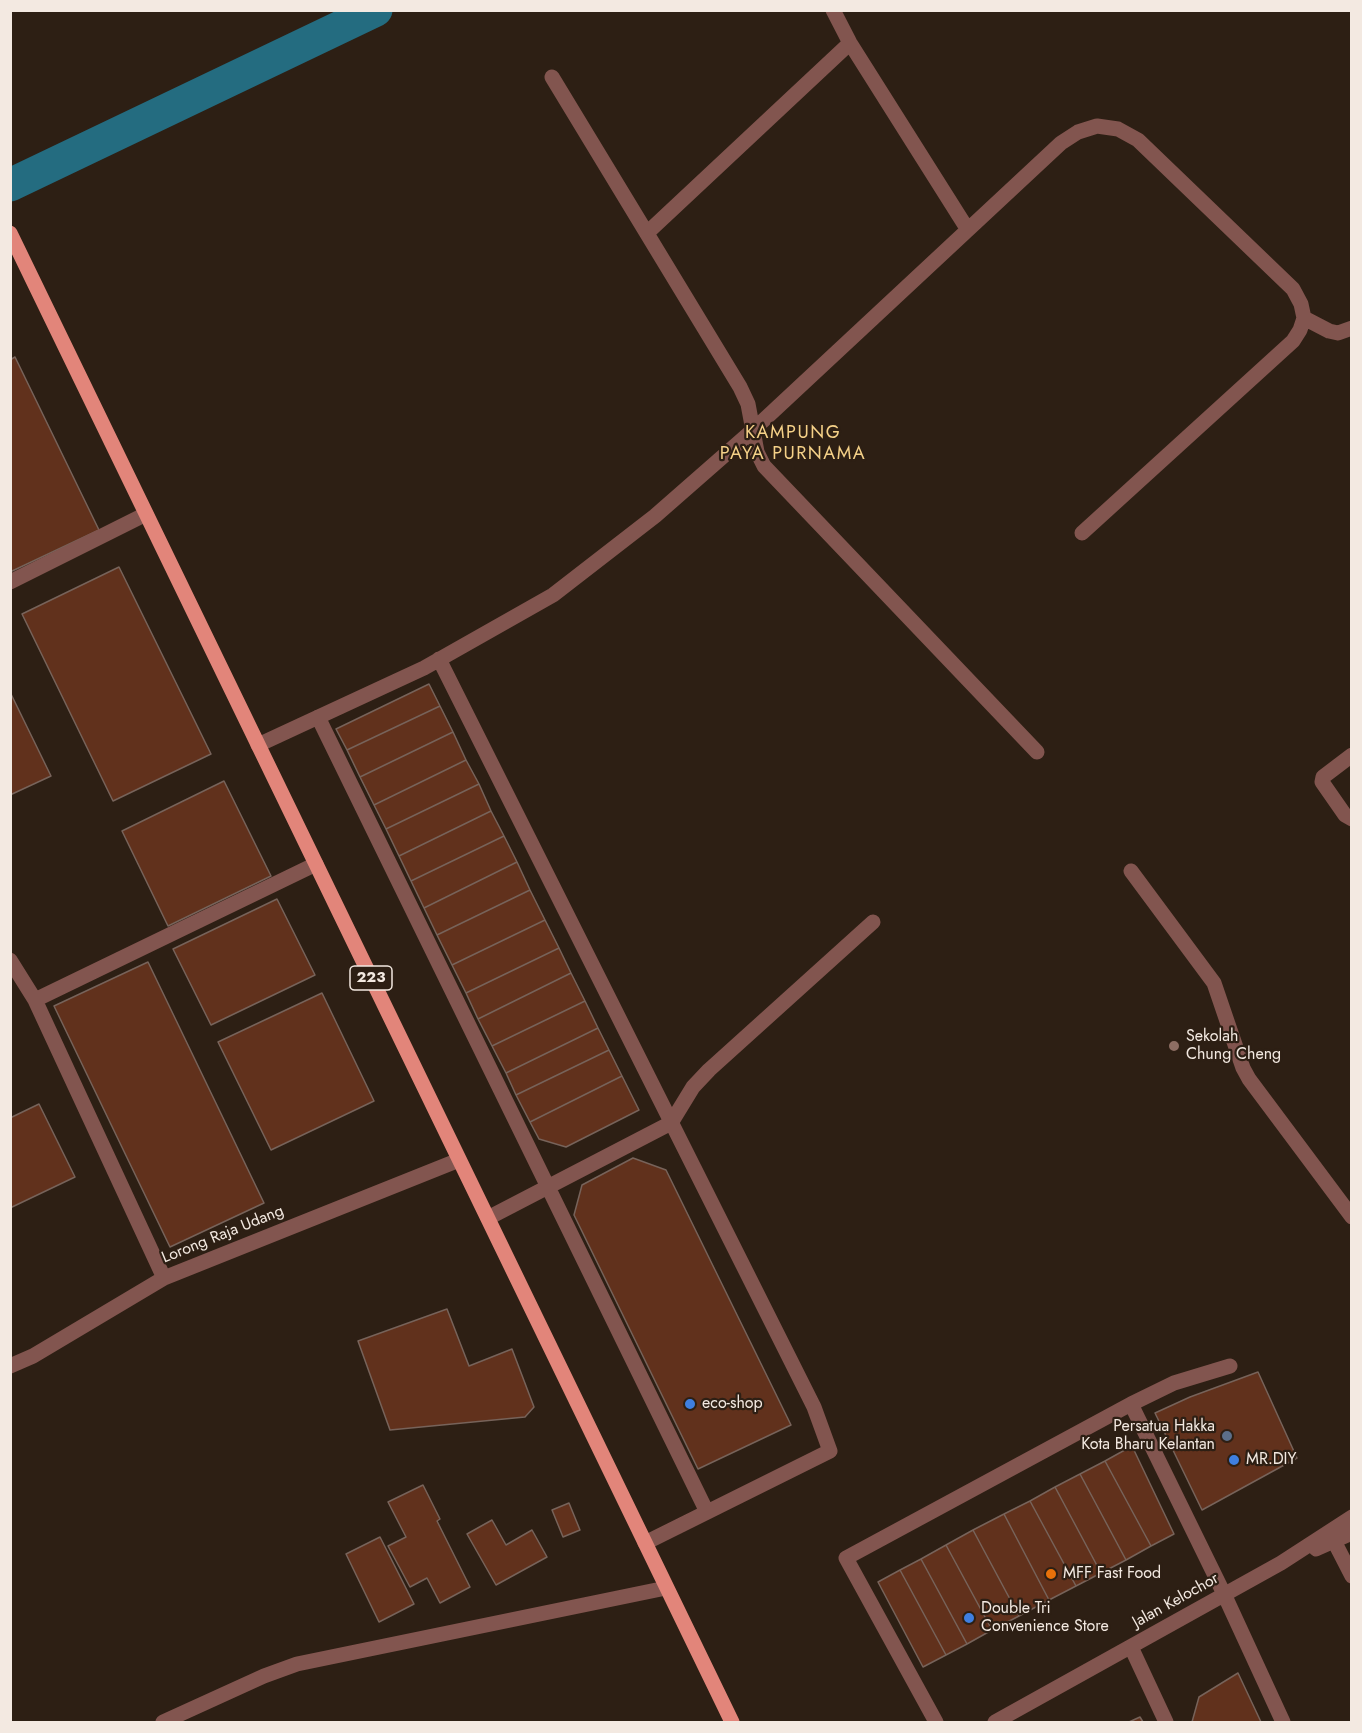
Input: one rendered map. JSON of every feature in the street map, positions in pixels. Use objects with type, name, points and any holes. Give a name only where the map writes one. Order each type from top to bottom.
[{"type":"main road","name":"223","points":[[10,233],[732,1722]]},
{"type":"street","points":[[833,10],[850,43],[968,230]]},
{"type":"street","points":[[647,233],[850,43]]},
{"type":"street","points":[[552,78],[740,387],[748,404],[757,452],[764,466],[1036,752]]},
{"type":"street","points":[[258,745],[424,668],[553,595],[655,516],[752,431],[1061,143],[1078,132],[1096,126],[1118,129],[1138,140],[1293,289],[1301,304],[1304,318],[1293,340],[1082,533]]},
{"type":"street","points":[[1304,318],[1329,331],[1338,333],[1352,328]]},
{"type":"street","points":[[10,582],[146,514]]},
{"type":"street","points":[[439,659],[814,1407],[830,1451],[645,1543]]},
{"type":"street","points":[[318,717],[707,1512]]},
{"type":"street","points":[[1352,755],[1325,775],[1322,782],[1345,815],[1352,819]]},
{"type":"street","points":[[35,1000],[316,864]]},
{"type":"street","points":[[1131,871],[1214,982],[1243,1068],[1249,1079],[1352,1217]]},
{"type":"street","points":[[488,1218],[672,1123],[693,1087],[709,1070],[873,922]]},
{"type":"street","points":[[10,960],[35,1000],[164,1278]]},
{"type":"street","name":"Lorong Raja Udang","points":[[10,1366],[33,1356],[164,1278],[459,1160]]},
{"type":"street","points":[[936,1722],[846,1558],[1131,1404],[1174,1383],[1230,1366]]},
{"type":"street","points":[[1131,1404],[1224,1594],[1283,1722]]},
{"type":"street","name":"Jalan Kelochor","points":[[995,1722],[1281,1563],[1352,1517]]},
{"type":"street","name":"Jalan Kelochor","points":[[1281,1563],[1352,1533]]},
{"type":"street","points":[[1334,1541],[1352,1576]]},
{"type":"street","points":[[163,1722],[264,1676],[297,1664],[666,1588]]},
{"type":"street","points":[[1131,1647],[1166,1722]]},
{"type":"building","points":[[15,357],[99,530],[10,572],[10,360]]},
{"type":"building","points":[[119,567],[211,754],[113,801],[22,614]]},
{"type":"building","points":[[429,684],[440,706],[347,750],[336,729]]},
{"type":"building","points":[[10,692],[51,776],[10,795]]},
{"type":"building","points":[[440,706],[453,732],[360,777],[347,750]]},
{"type":"building","points":[[453,732],[466,760],[374,805],[360,777]]},
{"type":"building","points":[[466,760],[479,784],[386,829],[374,805]]},
{"type":"building","points":[[224,781],[271,876],[168,926],[122,831]]},
{"type":"building","points":[[479,784],[491,811],[399,856],[386,829]]},
{"type":"building","points":[[491,811],[504,836],[411,881],[399,856]]},
{"type":"building","points":[[504,836],[517,862],[424,908],[411,881]]},
{"type":"building","points":[[517,862],[530,890],[437,935],[424,908]]},
{"type":"building","points":[[530,890],[545,920],[452,965],[437,935]]},
{"type":"building","points":[[277,899],[315,975],[211,1025],[173,949]]},
{"type":"building","points":[[545,920],[559,948],[466,993],[452,965]]},
{"type":"building","points":[[559,948],[571,973],[478,1019],[466,993]]},
{"type":"building","points":[[148,962],[264,1203],[170,1247],[54,1006]]},
{"type":"building","points":[[571,973],[585,1001],[492,1046],[478,1019]]},
{"type":"building","points":[[322,993],[374,1101],[271,1150],[218,1042]]},
{"type":"building","points":[[585,1001],[598,1028],[506,1073],[492,1046]]},
{"type":"building","points":[[598,1028],[609,1050],[516,1095],[506,1073]]},
{"type":"building","points":[[609,1050],[622,1076],[530,1122],[516,1095]]},
{"type":"building","points":[[622,1076],[639,1110],[566,1147],[539,1139],[530,1122]]},
{"type":"building","points":[[39,1104],[75,1177],[10,1208],[10,1118]]},
{"type":"building","points":[[633,1158],[666,1170],[791,1425],[698,1469],[574,1215],[582,1185]]},
{"type":"building","points":[[447,1309],[469,1366],[512,1349],[534,1407],[525,1417],[390,1430],[358,1341]]},
{"type":"building","name":"Persatua Hakka Kota Bharu Kelantan","points":[[1258,1372],[1297,1458],[1202,1510],[1155,1413],[1190,1397]]},
{"type":"building","points":[[1132,1446],[1174,1534],[1151,1546],[1105,1461]]},
{"type":"building","points":[[1105,1461],[1151,1546],[1126,1560],[1080,1474]]},
{"type":"building","points":[[1080,1474],[1126,1560],[1101,1573],[1055,1487]]},
{"type":"building","points":[[423,1485],[440,1519],[437,1521],[470,1587],[440,1603],[427,1578],[410,1587],[388,1546],[406,1537],[388,1502]]},
{"type":"building","points":[[1055,1487],[1101,1573],[1076,1586],[1030,1501]]},
{"type":"building","points":[[1030,1501],[1076,1586],[1049,1600],[1004,1514]]},
{"type":"building","points":[[569,1503],[580,1530],[563,1537],[552,1510]]},
{"type":"building","points":[[1004,1514],[1049,1600],[1019,1616],[973,1530]]},
{"type":"building","points":[[492,1520],[506,1545],[532,1530],[547,1557],[496,1585],[467,1534]]},
{"type":"building","points":[[973,1530],[1019,1616],[992,1630],[946,1545]]},
{"type":"building","points":[[380,1537],[414,1604],[379,1622],[346,1554]]},
{"type":"building","points":[[946,1545],[992,1630],[967,1644],[921,1559]]},
{"type":"building","points":[[921,1559],[967,1644],[946,1655],[900,1570]]},
{"type":"building","points":[[900,1570],[946,1655],[923,1667],[878,1582]]},
{"type":"building","points":[[1238,1673],[1261,1722],[1192,1722],[1199,1697]]},
{"type":"building","points":[[1140,1717],[1143,1722],[1129,1722]]},
{"type":"waterway","points":[[10,185],[376,10]]},
{"type":"place","name":"Sekolah Chung Cheng","points":[[1174,1046]]},
{"type":"place","name":"eco-shop","points":[[690,1404]]},
{"type":"place","name":"Persatua Hakka Kota Bharu Kelantan","points":[[1227,1436]]},
{"type":"place","name":"MR.DIY","points":[[1234,1460]]},
{"type":"place","name":"MFF Fast Food","points":[[1051,1574]]},
{"type":"place","name":"Double Tri Convenience Store","points":[[969,1618]]},
{"type":"district","name":"KAMPUNG PAYA PURNAMA","points":[[793,444]]}]
